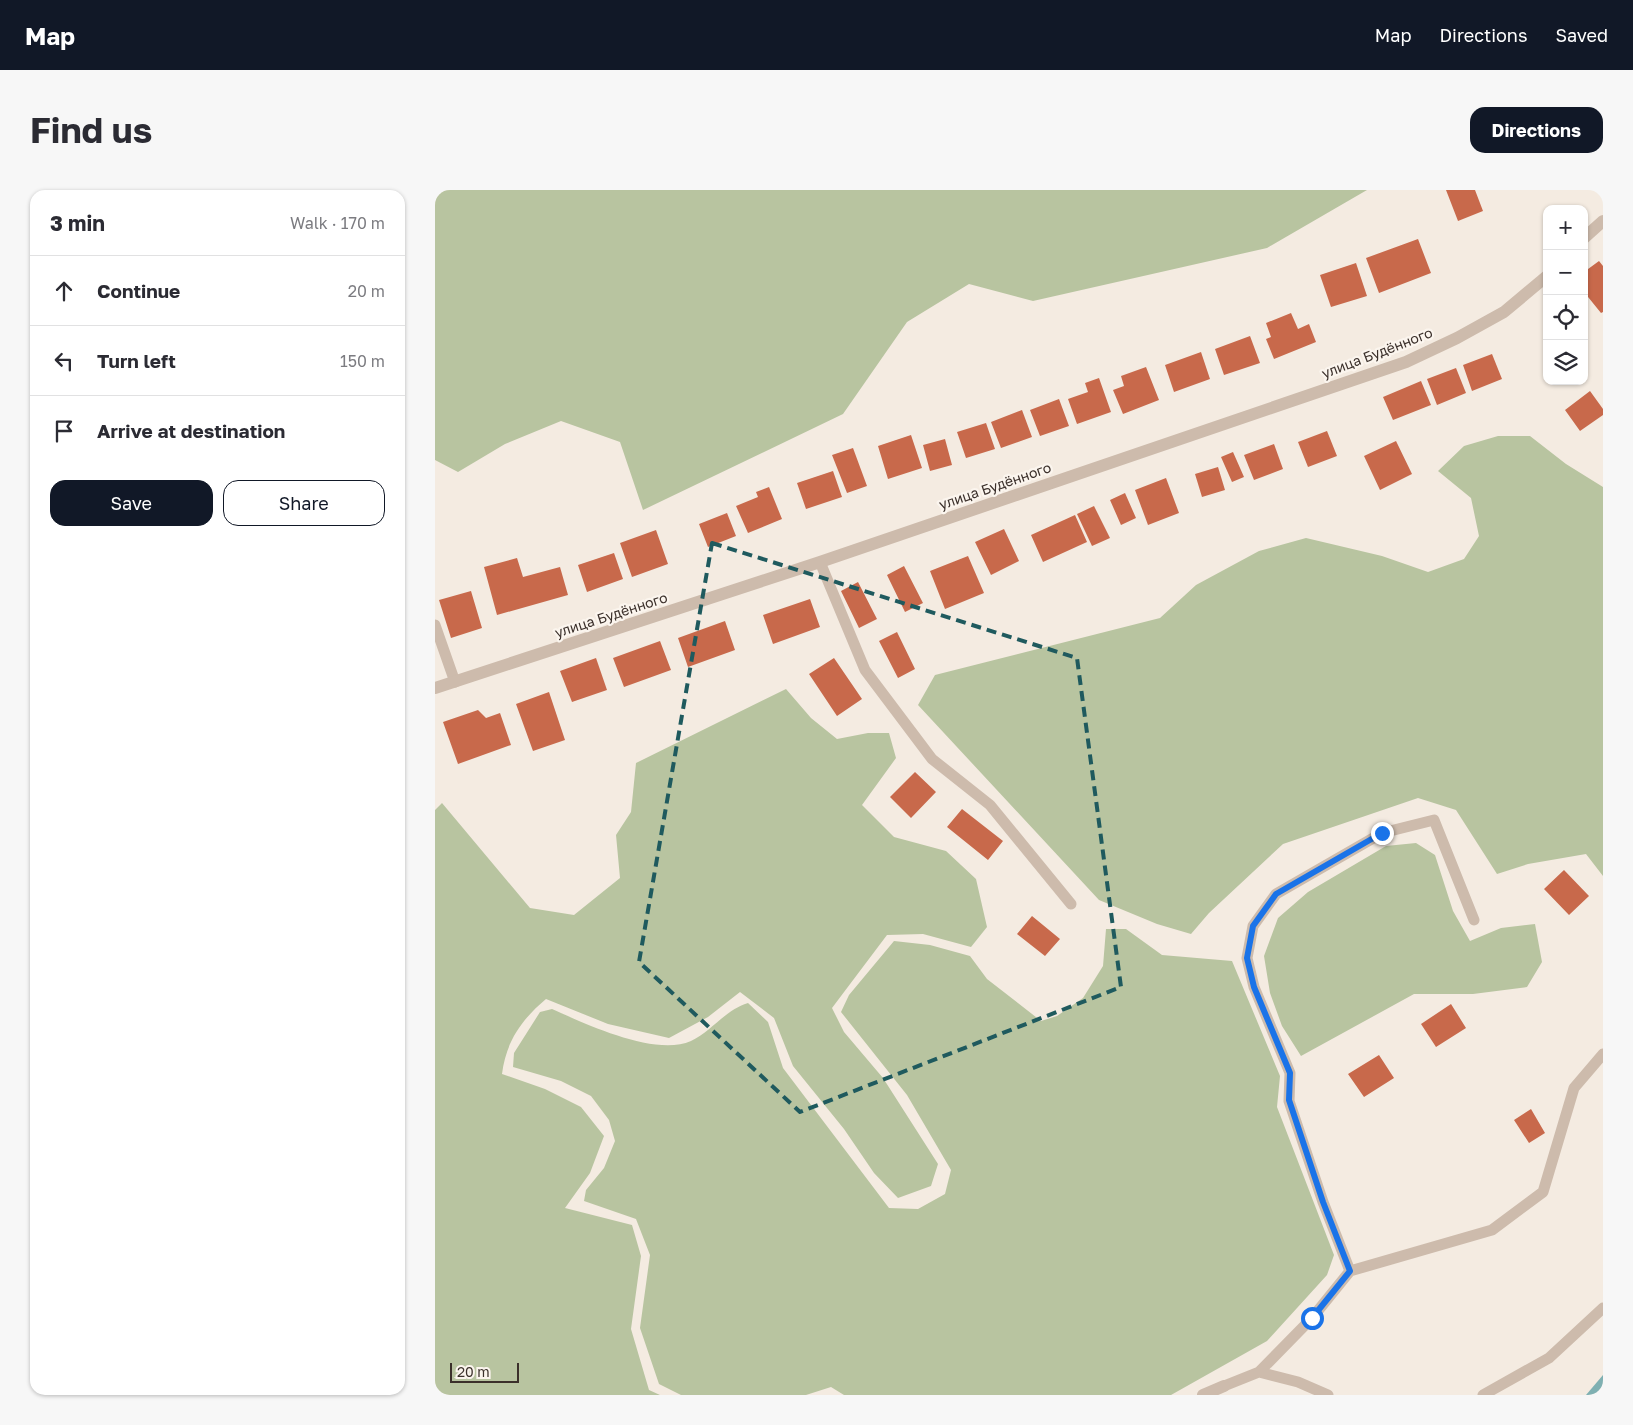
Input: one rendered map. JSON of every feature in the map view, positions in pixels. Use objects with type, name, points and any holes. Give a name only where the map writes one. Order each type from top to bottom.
[{"type":"street","points":[[1588,234],[1603,220]]},
{"type":"street","name":"улица Будённого","points":[[435,688],[819,562],[1405,362],[1457,338],[1505,312],[1543,279]]},
{"type":"street","points":[[1203,1395],[1224,1386]]},
{"type":"lane","points":[[819,562],[865,670],[870,677],[932,759],[990,805],[1071,904]]},
{"type":"lane","points":[[435,624],[455,682]]},
{"type":"lane","points":[[1350,1271],[1323,1202],[1289,1100],[1290,1073],[1254,987],[1247,958],[1253,926],[1276,894],[1382,833],[1434,820],[1474,920]]},
{"type":"lane","points":[[1224,1386],[1259,1372],[1312,1318],[1350,1271],[1492,1230],[1543,1192],[1574,1088],[1603,1054]]},
{"type":"lane","points":[[1483,1395],[1549,1358],[1603,1308]]},
{"type":"lane","points":[[1259,1372],[1298,1382],[1328,1395]]},
{"type":"highlighted area","points":[[712,543],[1077,658],[1121,987],[800,1112],[639,962]]},
{"type":"green space","points":[[435,190],[1367,190],[1267,248],[1033,301],[969,284],[907,322],[843,414],[643,510],[620,442],[561,421],[505,444],[458,472],[435,460]]},
{"type":"green space","points":[[1498,436],[1530,436],[1566,464],[1603,487],[1603,876],[1586,854],[1528,864],[1497,874],[1456,810],[1418,798],[1283,844],[1209,913],[1191,934],[1157,924],[1099,900],[918,705],[935,675],[1160,618],[1196,585],[1259,551],[1306,538],[1382,556],[1428,572],[1464,559],[1479,536],[1471,498],[1438,471],[1464,446]]},
{"type":"green space","points":[[786,689],[811,718],[837,739],[868,733],[889,733],[896,758],[862,805],[894,837],[946,851],[976,879],[987,927],[971,947],[923,934],[887,935],[832,1008],[844,1032],[883,1078],[938,1164],[931,1186],[898,1198],[874,1173],[844,1129],[793,1066],[774,1018],[740,992],[708,1017],[669,1038],[608,1024],[546,999],[529,1015],[516,1032],[507,1052],[502,1074],[545,1089],[581,1107],[604,1136],[590,1173],[565,1208],[632,1225],[641,1256],[631,1329],[649,1390],[660,1395],[435,1395],[435,810],[442,803],[530,908],[574,915],[620,878],[616,835],[631,812],[636,763]]},
{"type":"green space","points":[[1416,843],[1435,855],[1453,911],[1470,941],[1501,928],[1535,924],[1542,962],[1527,987],[1473,994],[1414,994],[1301,1056],[1282,1026],[1270,993],[1264,956],[1278,918],[1308,892],[1386,846]]},
{"type":"green space","points":[[1106,929],[1126,929],[1162,955],[1232,961],[1280,1076],[1277,1107],[1334,1255],[1327,1275],[1267,1341],[1171,1395],[844,1395],[831,1387],[806,1395],[681,1395],[659,1384],[640,1328],[650,1255],[636,1219],[584,1201],[586,1190],[604,1168],[615,1141],[609,1120],[591,1096],[561,1081],[513,1067],[514,1053],[540,1012],[552,1009],[621,1037],[659,1045],[676,1045],[699,1037],[732,1010],[748,1003],[768,1022],[783,1068],[889,1208],[918,1209],[945,1194],[951,1170],[907,1095],[841,1012],[849,995],[894,941],[930,945],[970,956],[987,979],[1041,1021],[1057,1016],[1083,998],[1103,966]]},
{"type":"water","points":[[1603,1375],[1603,1395],[1586,1395]]},
{"type":"building","points":[[1446,190],[1475,190],[1483,211],[1458,221]]},
{"type":"building","points":[[1418,239],[1431,273],[1379,293],[1366,258]]},
{"type":"building","points":[[1599,261],[1603,266],[1603,312],[1601,313],[1588,297],[1588,269]]},
{"type":"building","points":[[1356,263],[1367,296],[1331,307],[1320,275]]},
{"type":"building","points":[[1291,313],[1298,329],[1309,324],[1316,342],[1274,359],[1266,339],[1271,337],[1266,323]]},
{"type":"building","points":[[1250,336],[1260,363],[1224,375],[1215,349]]},
{"type":"building","points":[[1201,352],[1210,379],[1174,392],[1165,365]]},
{"type":"building","points":[[1492,354],[1502,379],[1472,391],[1463,365]]},
{"type":"building","points":[[1146,367],[1159,400],[1123,414],[1113,390],[1124,386],[1121,376]]},
{"type":"building","points":[[1456,368],[1466,393],[1437,405],[1427,379]]},
{"type":"building","points":[[1099,378],[1111,412],[1077,424],[1068,399],[1088,392],[1085,383]]},
{"type":"building","points":[[1421,381],[1431,405],[1393,420],[1383,397]]},
{"type":"building","points":[[1590,391],[1603,409],[1603,415],[1580,431],[1565,410]]},
{"type":"building","points":[[1059,399],[1069,426],[1040,436],[1030,410]]},
{"type":"building","points":[[1022,410],[1032,437],[1001,448],[991,422]]},
{"type":"building","points":[[986,423],[995,449],[966,458],[957,432]]},
{"type":"building","points":[[1327,431],[1337,456],[1308,467],[1298,442]]},
{"type":"building","points":[[911,435],[922,468],[888,479],[878,446]]},
{"type":"building","points":[[945,439],[952,465],[930,471],[923,445]]},
{"type":"building","points":[[1396,441],[1412,474],[1380,490],[1364,456]]},
{"type":"building","points":[[1274,444],[1283,469],[1254,480],[1244,455]]},
{"type":"building","points":[[853,448],[867,486],[847,493],[832,455]]},
{"type":"building","points":[[1233,452],[1244,477],[1232,482],[1221,457]]},
{"type":"building","points":[[1218,467],[1225,490],[1202,497],[1195,474]]},
{"type":"building","points":[[833,471],[842,497],[806,509],[797,483]]},
{"type":"building","points":[[1166,478],[1179,513],[1148,525],[1135,490]]},
{"type":"building","points":[[769,487],[782,519],[748,533],[736,506],[758,497],[756,492]]},
{"type":"building","points":[[1125,493],[1136,518],[1121,525],[1110,500]]},
{"type":"building","points":[[1094,506],[1110,538],[1092,546],[1077,514]]},
{"type":"building","points":[[727,513],[736,536],[708,547],[699,524]]},
{"type":"building","points":[[1075,515],[1087,542],[1043,562],[1031,535]]},
{"type":"building","points":[[1004,529],[1019,561],[991,575],[975,542]]},
{"type":"building","points":[[656,530],[668,564],[632,577],[620,543]]},
{"type":"building","points":[[614,553],[623,579],[587,592],[578,565]]},
{"type":"building","points":[[968,556],[984,593],[945,609],[930,571]]},
{"type":"building","points":[[517,558],[523,577],[560,567],[568,595],[497,615],[484,567]]},
{"type":"building","points":[[904,566],[923,603],[905,612],[887,575]]},
{"type":"building","points":[[858,582],[877,619],[859,628],[841,591]]},
{"type":"building","points":[[471,591],[482,628],[451,638],[439,600]]},
{"type":"building","points":[[810,599],[820,627],[773,644],[763,615]]},
{"type":"building","points":[[725,621],[735,650],[688,667],[678,638]]},
{"type":"building","points":[[897,632],[915,669],[898,678],[879,641]]},
{"type":"building","points":[[660,641],[671,670],[624,687],[613,658]]},
{"type":"building","points":[[596,658],[607,690],[572,702],[560,671]]},
{"type":"building","points":[[834,658],[862,699],[837,716],[809,674]]},
{"type":"building","points":[[549,692],[565,740],[533,751],[516,704]]},
{"type":"building","points":[[478,710],[486,718],[500,713],[511,745],[458,764],[443,722]]},
{"type":"building","points":[[915,772],[936,792],[911,818],[890,797]]},
{"type":"building","points":[[962,809],[1003,841],[988,860],[947,827]]},
{"type":"building","points":[[1564,870],[1589,896],[1569,915],[1544,889]]},
{"type":"building","points":[[1032,916],[1060,939],[1045,956],[1017,934]]},
{"type":"building","points":[[1451,1004],[1466,1028],[1436,1047],[1421,1024]]},
{"type":"building","points":[[1379,1055],[1394,1078],[1364,1097],[1348,1074]]},
{"type":"building","points":[[1531,1109],[1545,1133],[1529,1143],[1514,1120]]},
{"type":"route","points":[[1312,1318],[1350,1271],[1323,1202],[1289,1100],[1290,1073],[1254,987],[1247,958],[1253,926],[1276,894],[1382,833]]}]
